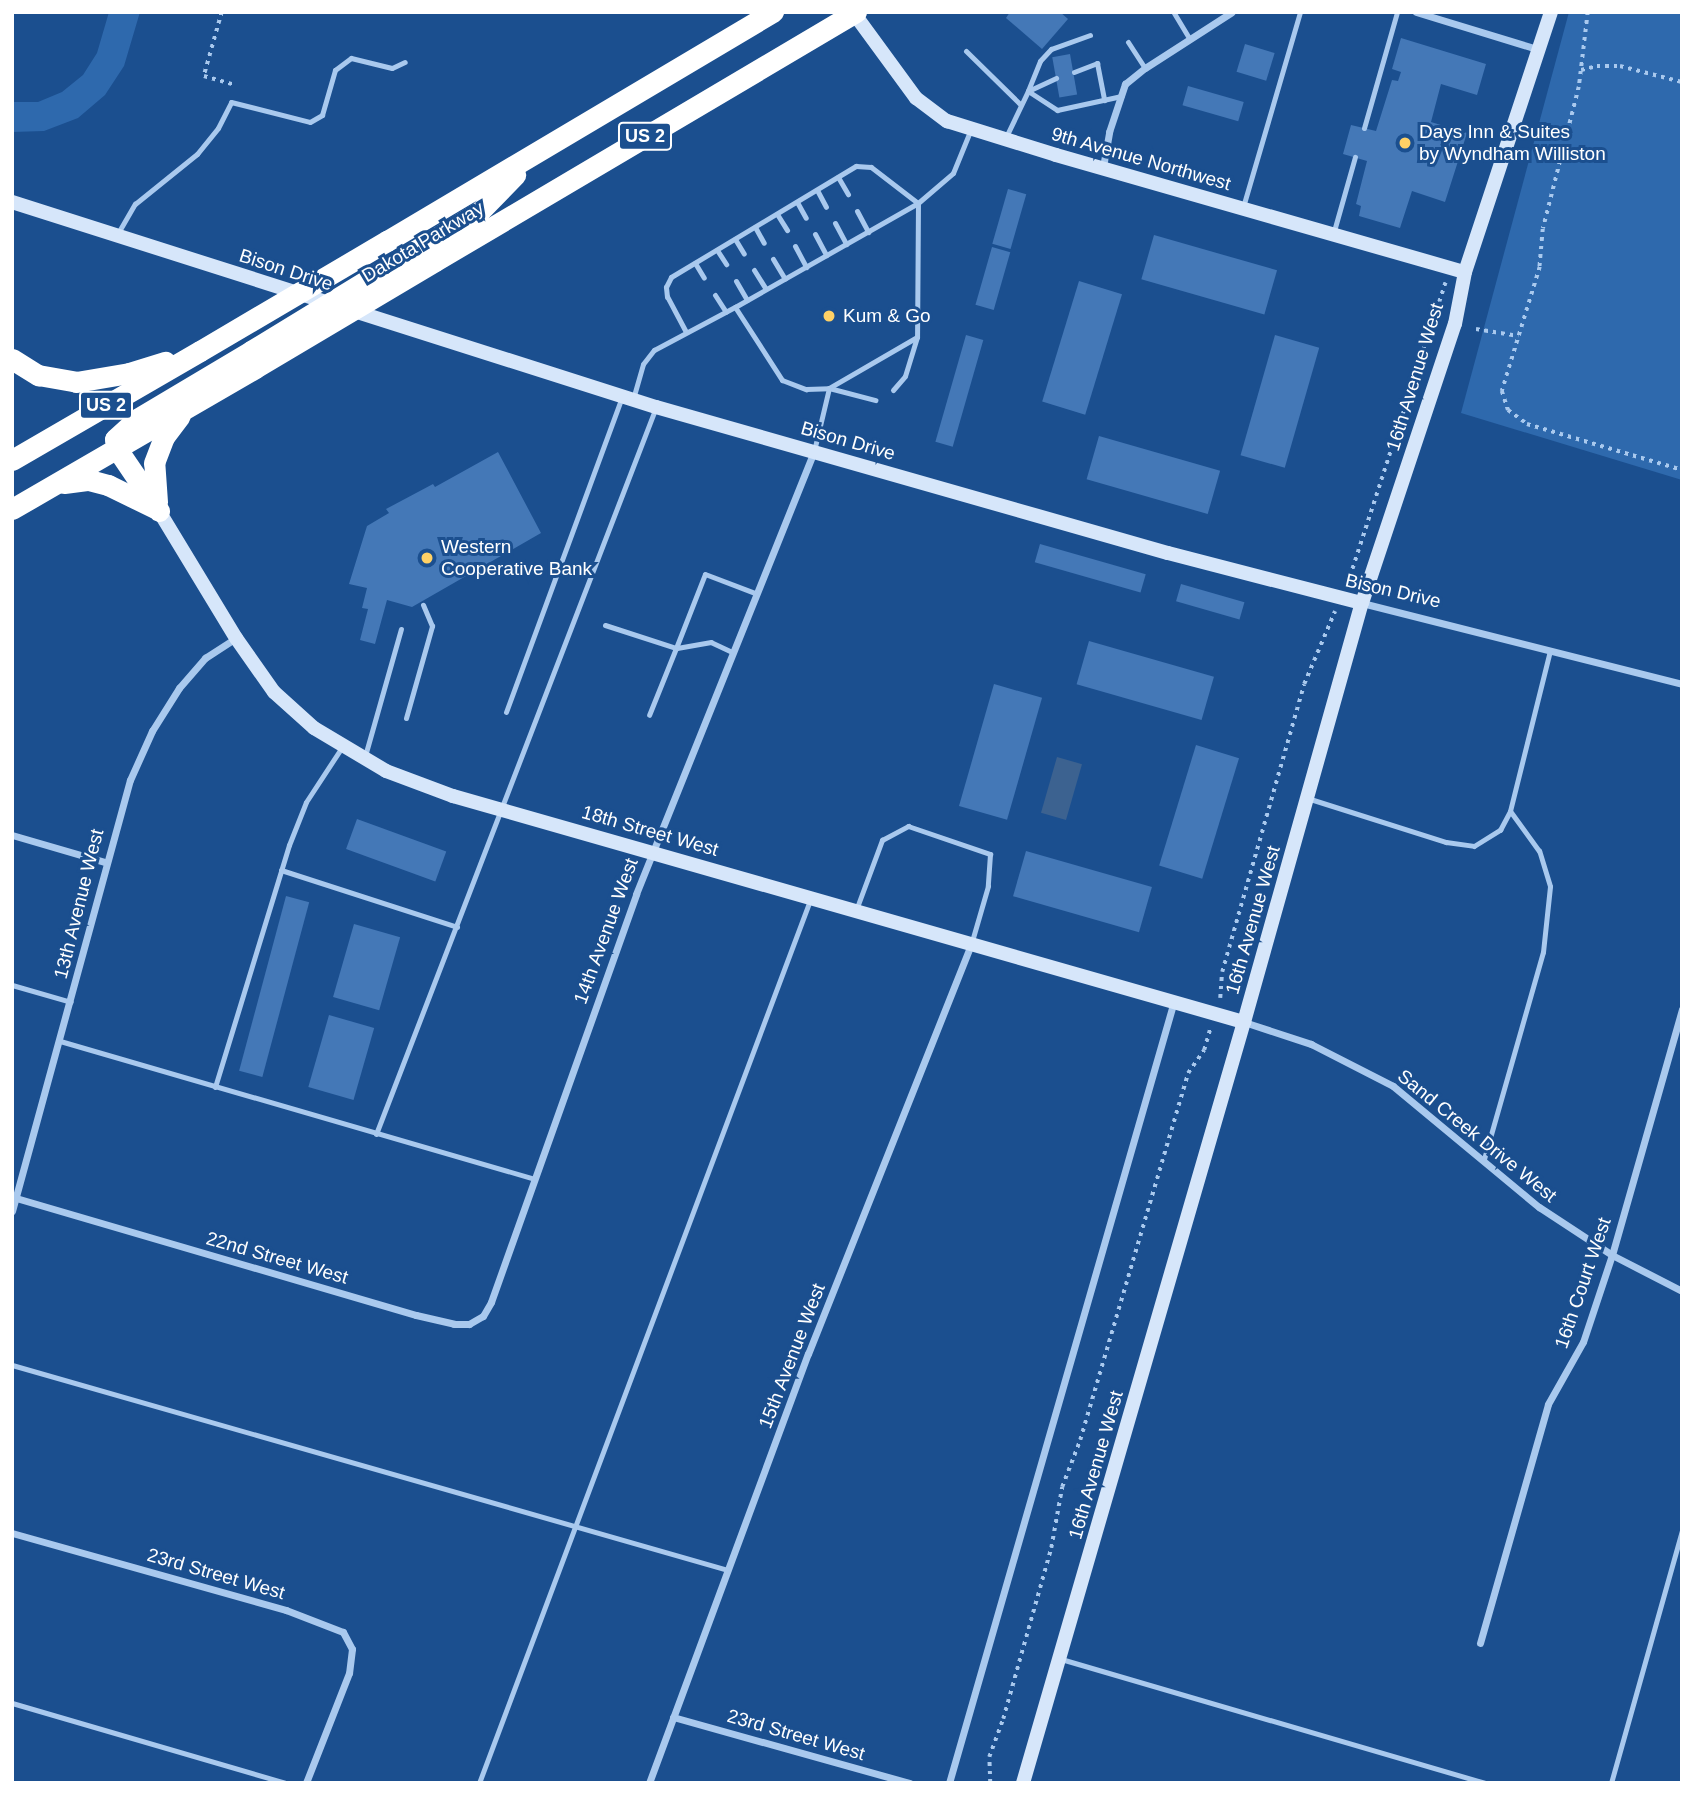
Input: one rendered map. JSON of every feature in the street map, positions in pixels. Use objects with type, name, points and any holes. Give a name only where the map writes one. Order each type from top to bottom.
[{"type":"highway","name":"Dakota Parkway","points":[[12,460],[773,12]]},
{"type":"highway","name":"Dakota Parkway","points":[[12,509],[189,406],[253,359],[429,253],[854,13]]},
{"type":"highway","points":[[159,511],[117,449],[116,439],[137,419],[253,359],[327,304],[429,253],[479,212],[536,153]]},
{"type":"highway","points":[[12,359],[38,375],[76,382],[129,373],[201,351]]},
{"type":"highway","points":[[159,511],[154,487],[154,463],[164,438],[189,406]]},
{"type":"highway","points":[[51,486],[89,480],[128,493],[159,511]]},
{"type":"street","points":[[1103,167],[1109,131],[1125,84],[1145,68],[1232,12]]},
{"type":"street","points":[[1416,12],[1537,50]]},
{"type":"street","name":"16th Avenue West","points":[[1023,1783],[1244,1022],[1362,603],[1455,324],[1465,272],[1551,12]]},
{"type":"street","name":"9th Avenue Northwest","points":[[854,13],[916,98],[947,121],[1465,272]]},
{"type":"street","name":"Bison Drive","points":[[12,202],[656,407],[1168,553],[1682,684]]},
{"type":"street","name":"14th Avenue West","points":[[502,1271],[652,852],[814,451]]},
{"type":"street","name":"18th Street West","points":[[159,511],[236,638],[274,692],[298,715],[342,747],[419,785],[1244,1022]]},
{"type":"street","name":"13th Avenue West","points":[[12,1212],[71,1002],[105,862],[130,780],[158,721],[194,669],[236,638]]},
{"type":"street","points":[[12,835],[105,862]]},
{"type":"street","name":"15th Avenue West","points":[[649,1783],[808,1354],[971,943]]},
{"type":"street","points":[[948,1783],[1174,1001]]},
{"type":"street","name":"16th Court West","points":[[1480,1643],[1548,1404],[1583,1342],[1612,1255],[1682,1009]]},
{"type":"street","name":"Sand Creek Drive West","points":[[1244,1022],[1311,1044],[1393,1086],[1539,1207],[1612,1255],[1682,1291]]},
{"type":"street","name":"22nd Street West","points":[[16,1198],[454,1324],[469,1324],[483,1316],[502,1271]]},
{"type":"street","name":"23rd Street West","points":[[12,1533],[286,1610],[343,1632],[352,1649],[349,1673],[306,1783]]},
{"type":"street","name":"23rd Street West","points":[[673,1717],[910,1783]]},
{"type":"lane","points":[[1243,207],[1300,12]]},
{"type":"lane","points":[[1364,128],[1397,12]]},
{"type":"lane","points":[[1174,13],[1190,40]]},
{"type":"lane","points":[[1005,140],[1040,61],[1051,49],[1090,36]]},
{"type":"lane","points":[[1128,43],[1145,68]]},
{"type":"lane","points":[[966,51],[1020,104]]},
{"type":"lane","points":[[117,236],[135,204],[197,154],[218,128],[231,102],[310,122],[322,115],[335,70],[351,58],[392,68],[405,62]]},
{"type":"lane","points":[[1074,72],[1097,63],[1104,100]]},
{"type":"lane","points":[[1028,91],[1056,78]]},
{"type":"lane","points":[[1028,91],[1058,110],[1121,96]]},
{"type":"lane","points":[[506,712],[628,398],[643,364],[654,350],[918,203],[953,173],[971,128]]},
{"type":"lane","points":[[1334,234],[1355,157]]},
{"type":"lane","points":[[686,332],[667,297],[666,287],[671,278],[856,166],[871,167],[918,203]]},
{"type":"lane","points":[[838,177],[848,194]]},
{"type":"lane","points":[[817,190],[826,206]]},
{"type":"lane","points":[[797,202],[806,218]]},
{"type":"lane","points":[[893,390],[905,376],[917,337],[918,203]]},
{"type":"lane","points":[[857,211],[868,232]]},
{"type":"lane","points":[[777,214],[787,230]]},
{"type":"lane","points":[[835,223],[846,244]]},
{"type":"lane","points":[[755,227],[764,243]]},
{"type":"lane","points":[[815,234],[826,256]]},
{"type":"lane","points":[[736,239],[744,254]]},
{"type":"lane","points":[[795,246],[806,267]]},
{"type":"lane","points":[[717,250],[726,264]]},
{"type":"lane","points":[[773,259],[785,279]]},
{"type":"lane","points":[[695,263],[704,278]]},
{"type":"lane","points":[[754,270],[766,289]]},
{"type":"lane","points":[[736,281],[747,300]]},
{"type":"lane","points":[[715,295],[726,312]]},
{"type":"lane","points":[[735,307],[782,380],[806,389],[829,388],[875,400]]},
{"type":"lane","points":[[814,451],[829,388],[917,337]]},
{"type":"lane","points":[[376,1133],[656,407]]},
{"type":"lane","points":[[649,715],[705,574],[755,593]]},
{"type":"lane","points":[[406,718],[432,626],[423,605]]},
{"type":"lane","points":[[605,625],[676,648],[711,642],[732,652]]},
{"type":"lane","points":[[364,759],[401,629]]},
{"type":"lane","points":[[1307,798],[1446,842],[1474,846],[1500,830],[1510,811],[1550,650]]},
{"type":"lane","points":[[215,1087],[281,870],[306,802],[342,747]]},
{"type":"lane","points":[[1484,1159],[1544,952],[1550,886],[1539,851],[1510,811]]},
{"type":"lane","points":[[856,910],[881,840],[908,826],[989,853],[988,886],[971,943]]},
{"type":"lane","points":[[281,870],[457,927]]},
{"type":"lane","points":[[479,1783],[811,897]]},
{"type":"lane","points":[[12,985],[71,1002]]},
{"type":"lane","points":[[60,1041],[534,1179]]},
{"type":"lane","points":[[12,1365],[728,1570]]},
{"type":"lane","points":[[1611,1783],[1682,1531]]},
{"type":"lane","points":[[1060,1659],[1485,1783]]},
{"type":"lane","points":[[12,1703],[285,1783]]},
{"type":"path","points":[[222,12],[204,76],[236,85]]},
{"type":"path","points":[[1588,12],[1575,105],[1543,229],[1540,267],[1502,391],[1508,410],[1527,424],[1682,470]]},
{"type":"path","points":[[1581,70],[1597,66],[1620,66],[1682,82]]},
{"type":"path","points":[[1476,329],[1518,336]]},
{"type":"shaded area","points":[[109,12],[140,12],[124,66],[105,95],[78,118],[44,131],[12,132],[12,102],[38,102],[62,92],[83,75],[97,53]]},
{"type":"shaded area","points":[[1569,12],[1682,12],[1682,480],[1461,413]]},
{"type":"shaded area","points":[[1057,757],[1082,764],[1066,820],[1041,813]]},
{"type":"building","points":[[1010,12],[1060,12],[1068,19],[1042,49],[1006,18]]},
{"type":"building","name":"Days Inn & Suites by Wyndham Williston","points":[[1401,38],[1486,64],[1477,95],[1441,84],[1431,122],[1467,133],[1445,202],[1412,191],[1400,228],[1359,216],[1361,206],[1356,204],[1367,161],[1343,154],[1351,125],[1376,131],[1392,80],[1398,81],[1401,72],[1392,69]]},
{"type":"building","points":[[1245,44],[1275,53],[1266,81],[1237,72]]},
{"type":"building","points":[[1070,54],[1077,94],[1059,98],[1052,57]]},
{"type":"building","points":[[1188,86],[1244,102],[1238,121],[1182,105]]},
{"type":"building","points":[[1008,189],[1026,194],[1011,249],[992,244]]},
{"type":"building","points":[[1154,235],[1277,270],[1264,314],[1141,279]]},
{"type":"building","points":[[992,247],[1010,252],[994,310],[975,305]]},
{"type":"building","points":[[1079,281],[1122,294],[1085,415],[1042,401]]},
{"type":"building","points":[[966,335],[983,340],[953,447],[935,442]]},
{"type":"building","points":[[1275,335],[1319,348],[1285,468],[1241,455]]},
{"type":"building","points":[[1099,436],[1220,471],[1208,514],[1087,479]]},
{"type":"building","name":"Western Cooperative Bank","points":[[498,452],[541,533],[412,607],[387,600],[375,644],[360,640],[368,609],[362,608],[367,588],[349,584],[367,526],[389,513],[386,509],[433,484],[435,487]]},
{"type":"building","points":[[1040,544],[1146,574],[1141,593],[1035,562]]},
{"type":"building","points":[[1181,584],[1244,602],[1239,619],[1176,601]]},
{"type":"building","points":[[1089,641],[1214,677],[1202,720],[1077,684]]},
{"type":"building","points":[[994,684],[1042,698],[1007,820],[959,806]]},
{"type":"building","points":[[1196,745],[1239,758],[1202,879],[1159,865]]},
{"type":"building","points":[[357,819],[446,851],[435,882],[346,849]]},
{"type":"building","points":[[1026,851],[1152,887],[1139,932],[1013,896]]},
{"type":"building","points":[[286,896],[309,902],[262,1077],[239,1071]]},
{"type":"building","points":[[354,924],[400,937],[379,1010],[333,997]]},
{"type":"building","points":[[329,1015],[374,1028],[354,1100],[308,1087]]},
{"type":"place","name":"Days Inn & Suites by Wyndham Williston","points":[[1405,143]]},
{"type":"place","name":"Kum & Go","points":[[829,316]]},
{"type":"place","name":"Western Cooperative Bank","points":[[427,558]]}]
